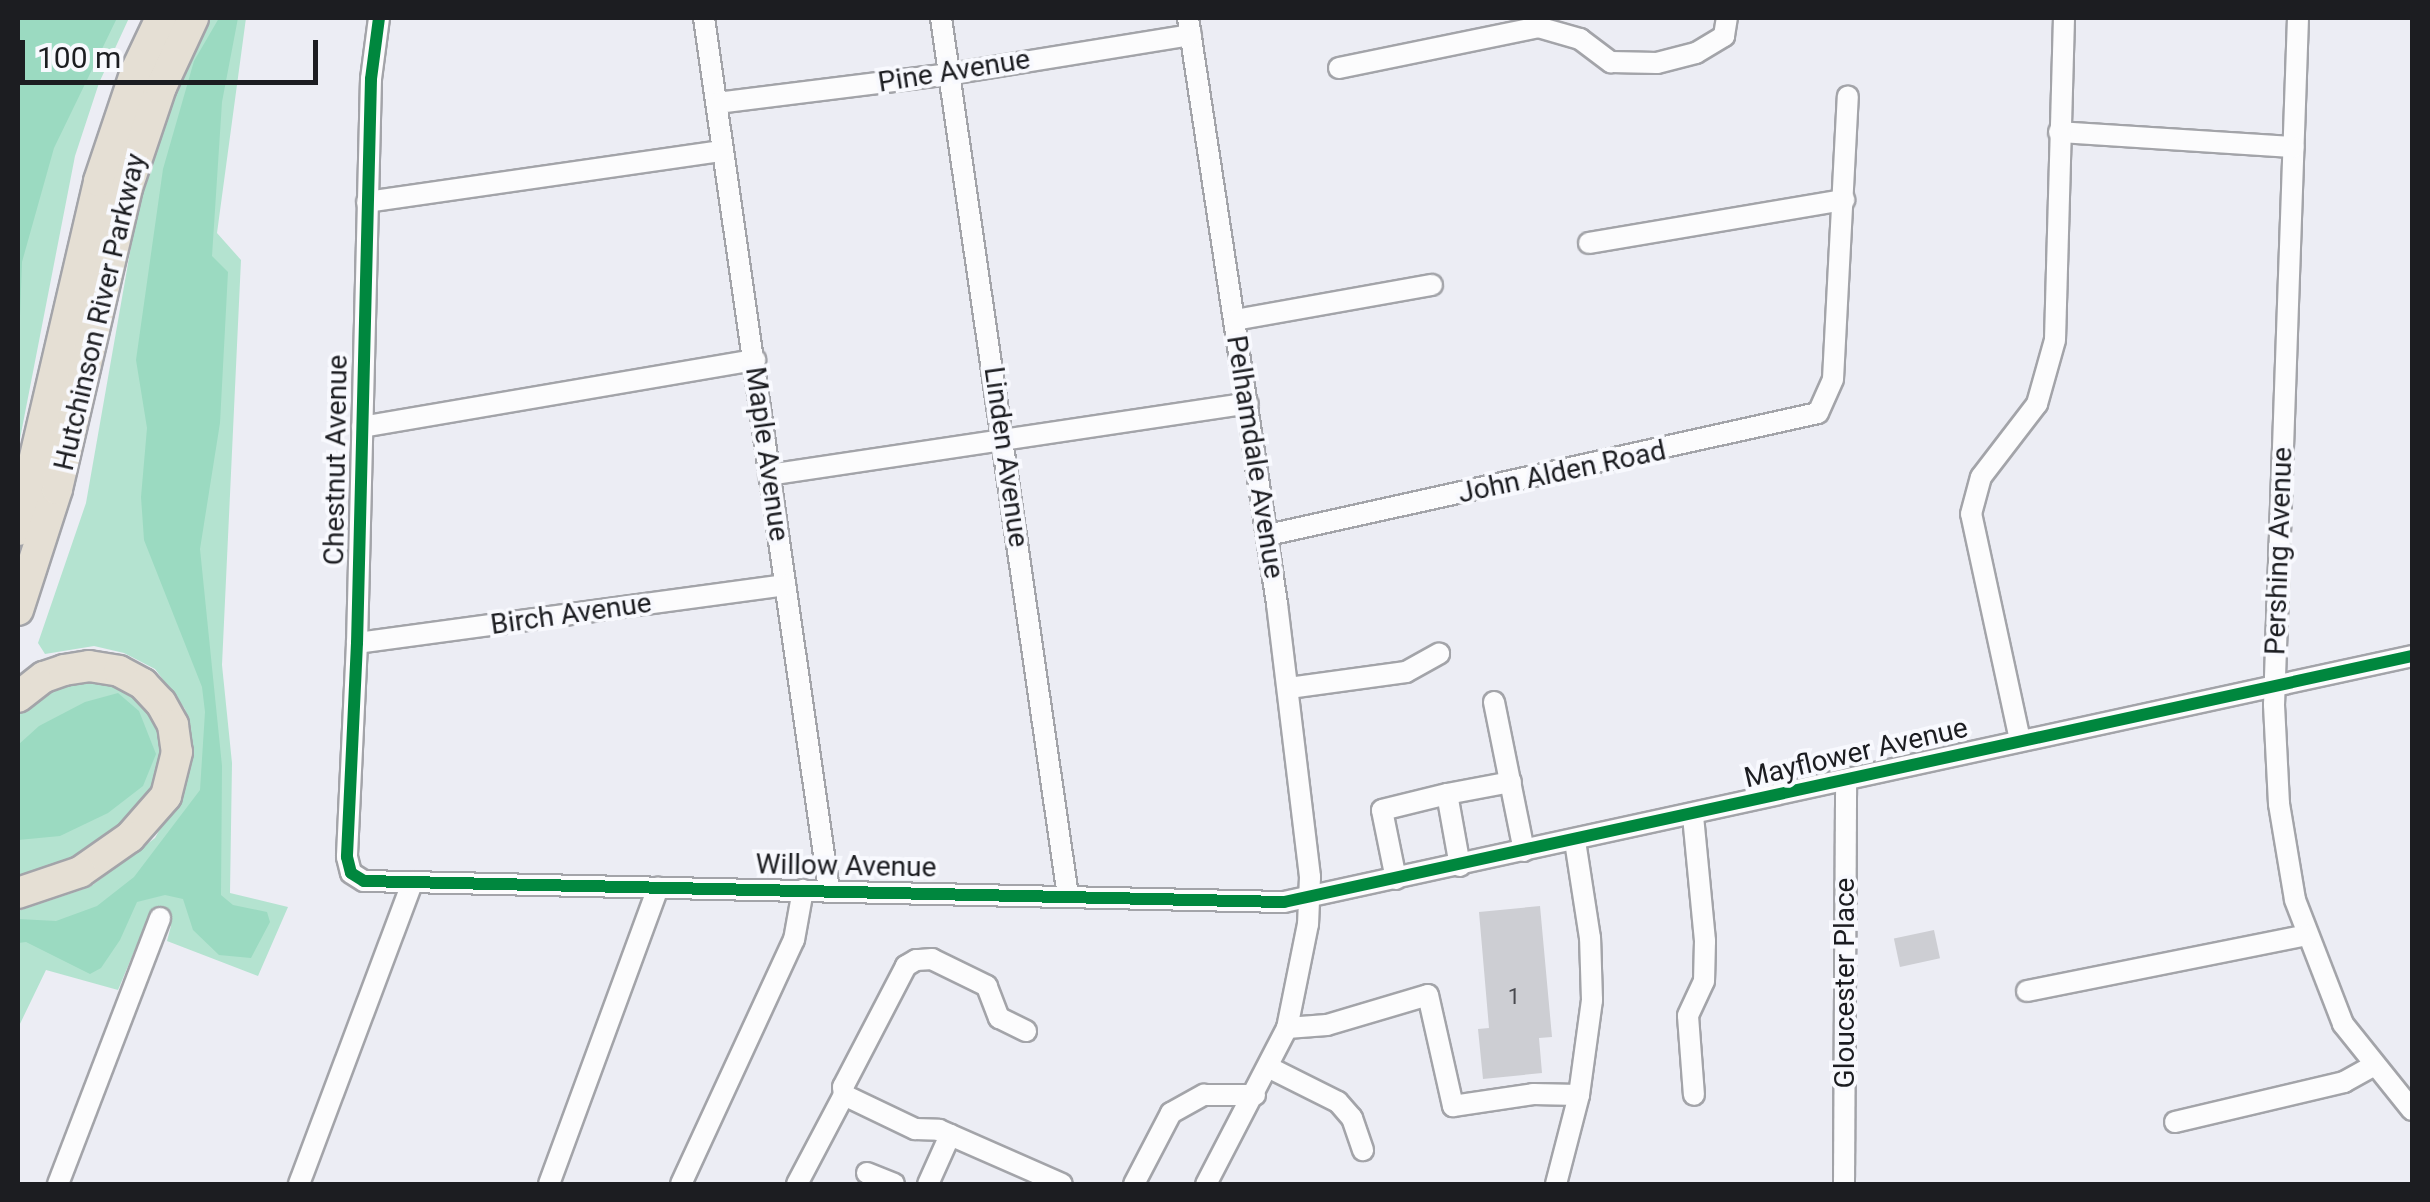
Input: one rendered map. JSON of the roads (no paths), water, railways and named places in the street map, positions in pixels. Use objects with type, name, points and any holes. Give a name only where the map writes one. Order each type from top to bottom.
[{"type":"highway","name":"Hutchinson River Parkway","points":[[18,530],[99,180],[136,71],[161,18]]},
{"type":"highway","name":"Hutchinson River Parkway","points":[[18,610],[62,472],[127,188],[161,87],[192,18]]},
{"type":"highway","points":[[18,697],[44,677],[64,670],[89,666],[120,670],[143,684],[161,703],[173,724],[177,752],[166,796],[130,838],[80,872],[18,892]]},
{"type":"street","name":"Chestnut Avenue","points":[[379,18],[371,79],[366,202],[358,644],[348,857],[352,873],[380,882]]},
{"type":"street","name":"Maple Avenue","points":[[704,18],[829,890]]},
{"type":"street","name":"Linden Avenue","points":[[941,18],[1068,896]]},
{"type":"street","points":[[1339,68],[1538,26],[1580,38],[1611,62],[1658,63],[1696,54],[1724,36],[1727,18]]},
{"type":"street","points":[[2020,740],[1970,514],[1982,477],[2025,424],[2046,382],[2055,340],[2064,18]]},
{"type":"street","name":"Pershing Avenue","points":[[2298,18],[2274,685],[2284,856],[2308,935],[2343,1024],[2412,1110]]},
{"type":"street","name":"Pine Avenue","points":[[717,104],[950,74],[1190,26]]},
{"type":"street","name":"Pelhamdale Avenue","points":[[1190,26],[1289,688],[1308,838],[1310,898],[1288,1028],[1206,1184]]},
{"type":"street","points":[[1589,243],[1844,200],[1848,96]]},
{"type":"street","points":[[2059,132],[2294,148]]},
{"type":"street","points":[[366,202],[722,152]]},
{"type":"street","name":"John Alden Road","points":[[1268,536],[1818,413],[1834,379],[1844,200]]},
{"type":"street","points":[[1235,320],[1432,285]]},
{"type":"street","points":[[362,427],[754,360]]},
{"type":"street","points":[[769,475],[1248,403]]},
{"type":"street","name":"Birch Avenue","points":[[358,644],[785,586]]},
{"type":"street","points":[[1289,688],[1406,672],[1439,654]]},
{"type":"street","name":"Mayflower Avenue","points":[[1310,898],[2412,656]]},
{"type":"street","points":[[1494,702],[1524,852]]},
{"type":"street","name":"Gloucester Place","points":[[1844,1184],[1846,781]]},
{"type":"street","points":[[1396,879],[1382,810],[1511,782]]},
{"type":"street","points":[[1448,794],[1460,866]]},
{"type":"street","points":[[1693,816],[1705,941],[1704,980],[1688,1016],[1694,1096]]},
{"type":"street","points":[[1556,1184],[1578,1096],[1592,1000],[1590,938],[1575,841]]},
{"type":"street","name":"Willow Avenue","points":[[380,882],[1284,902],[1310,898]]},
{"type":"street","points":[[300,1184],[412,882]]},
{"type":"street","points":[[550,1184],[658,887]]},
{"type":"street","points":[[681,1184],[794,940],[803,890]]},
{"type":"street","points":[[58,1184],[160,918]]},
{"type":"street","points":[[2026,992],[2308,935]]},
{"type":"street","points":[[797,1184],[906,966],[916,960],[932,959],[987,986],[999,1018],[1026,1031]]},
{"type":"street","points":[[1288,1028],[1327,1024],[1428,996],[1454,1106],[1533,1094],[1578,1096]]},
{"type":"street","points":[[2175,1122],[2344,1082],[2374,1066]]},
{"type":"street","points":[[1270,1068],[1338,1102],[1352,1118],[1362,1150]]},
{"type":"street","points":[[844,1095],[914,1129],[950,1135],[1062,1184]]},
{"type":"street","points":[[1134,1184],[1172,1113],[1204,1095],[1255,1095]]},
{"type":"street","points":[[928,1184],[950,1135]]},
{"type":"street","points":[[867,1172],[894,1184]]}]
